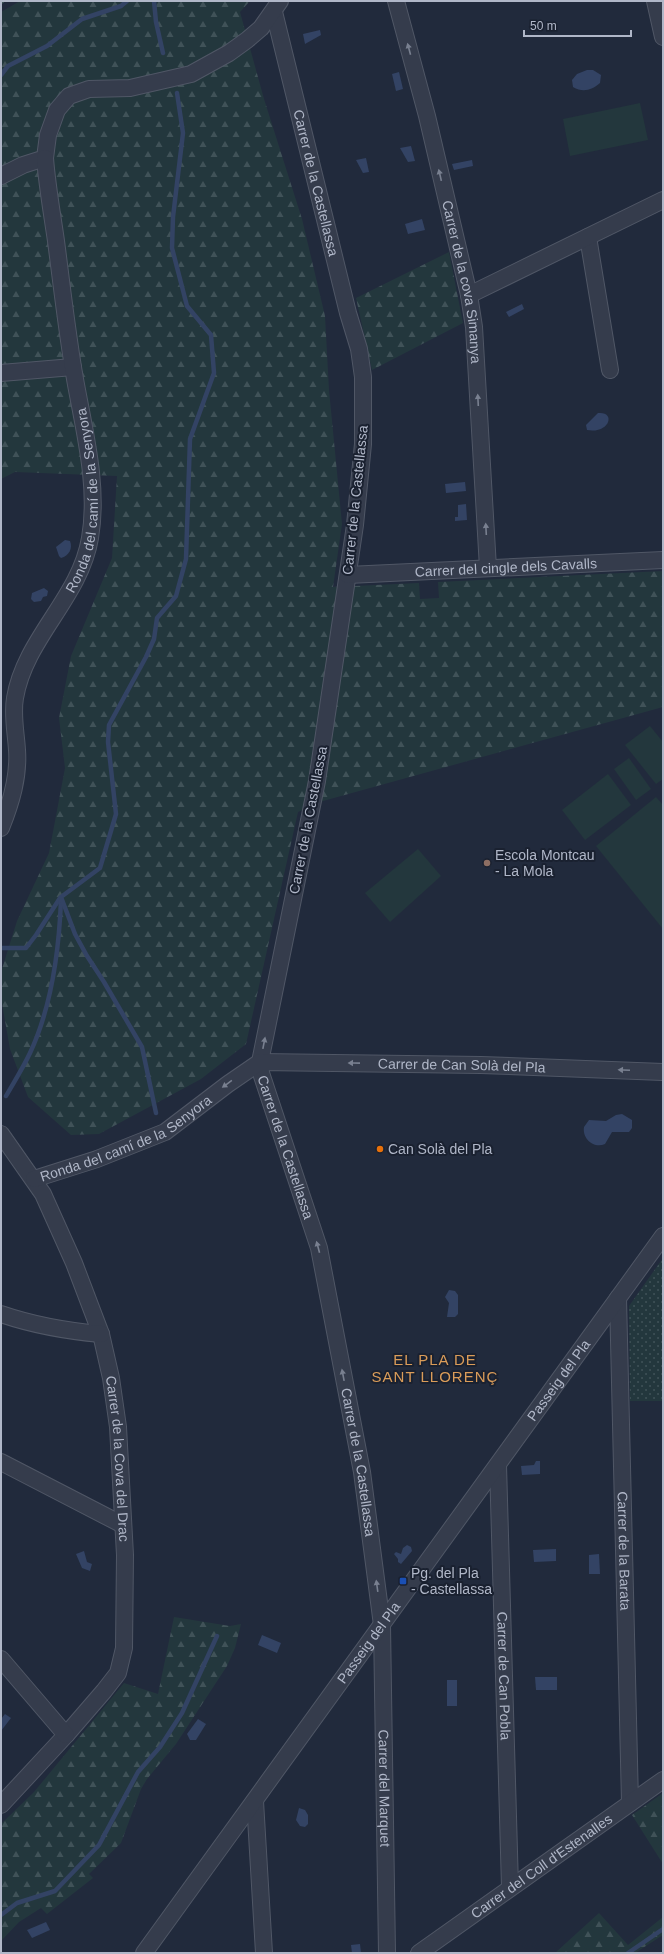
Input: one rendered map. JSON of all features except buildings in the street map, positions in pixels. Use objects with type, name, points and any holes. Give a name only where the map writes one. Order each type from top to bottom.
[{"type":"street","name":"Carrer de la cova Simanya","points":[[396,1],[427,116],[469,295],[474,327],[488,568]]},
{"type":"street","points":[[655,1],[663,37]]},
{"type":"street","name":"Ronda del camí de la Senyora","points":[[1,828],[9,808],[16,778],[17,750],[15,733],[15,698],[20,681],[30,655],[80,573],[90,537],[92,487],[88,450],[73,367],[46,158],[48,135],[57,110],[69,96],[89,89],[130,88],[190,74],[230,53],[247,40],[261,28],[277,6]]},
{"type":"street","name":"Carrer de la Castellassa","points":[[277,6],[348,313],[359,349],[363,377],[363,444],[348,575],[317,782],[260,1062],[261,1073],[319,1248],[362,1472],[382,1625]]},
{"type":"street","points":[[1,176],[23,165],[46,158]]},
{"type":"street","points":[[469,295],[663,200]]},
{"type":"street","points":[[588,237],[610,370]]},
{"type":"street","points":[[1,373],[73,367]]},
{"type":"street","name":"Carrer del cingle dels Cavalls","points":[[348,575],[663,560]]},
{"type":"street","name":"Ronda del camí de la Senyora","points":[[1,1134],[34,1178],[104,1156],[165,1132],[228,1084],[260,1062]]},
{"type":"street","name":"Carrer de Can Solà del Pla","points":[[260,1062],[481,1065],[663,1072]]},
{"type":"street","name":"Carrer de la Cova del Drac","points":[[1,1805],[66,1735],[104,1691],[118,1672],[124,1648],[125,1555],[122,1525],[118,1427],[111,1378],[100,1334],[74,1263],[43,1194],[34,1178]]},
{"type":"street","name":"Passeig del Pla","points":[[144,1953],[663,1236]]},
{"type":"street","name":"Carrer de la Barata","points":[[618,1298],[630,1803]]},
{"type":"street","points":[[1,1314],[44,1326],[100,1334]]},
{"type":"street","points":[[1,1462],[122,1525]]},
{"type":"street","name":"Carrer de Can Pobla","points":[[498,1465],[510,1887]]},
{"type":"street","name":"Carrer del Marquet","points":[[382,1625],[387,1953]]},
{"type":"street","points":[[1,1659],[66,1735]]},
{"type":"street","name":"Carrer del Coll d'Estenalles","points":[[419,1953],[510,1887],[663,1780]]},
{"type":"street","points":[[255,1801],[264,1953]]},
{"type":"green space","points":[[20,1],[250,1],[240,12],[264,99],[302,219],[325,316],[329,390],[342,524],[333,587],[419,583],[420,599],[439,598],[438,582],[663,571],[663,707],[323,801],[298,812],[246,1044],[201,1079],[99,1134],[71,1135],[28,1097],[10,1049],[1,998],[1,972],[17,921],[49,853],[65,768],[59,718],[71,656],[112,558],[117,476],[15,472],[1,479],[1,12]]},
{"type":"green space","points":[[640,103],[648,140],[570,156],[563,119]]},
{"type":"green space","points":[[449,252],[463,323],[372,370],[356,298]]},
{"type":"green space","points":[[650,726],[663,742],[663,779],[656,784],[625,745]]},
{"type":"green space","points":[[629,758],[651,789],[636,800],[614,769]]},
{"type":"green space","points":[[608,774],[631,805],[585,840],[562,810]]},
{"type":"green space","points":[[656,797],[663,805],[663,929],[596,846]]},
{"type":"green space","points":[[418,849],[441,876],[390,922],[365,893]]},
{"type":"green space","points":[[663,1258],[663,1401],[630,1401],[629,1306]]},
{"type":"green space","points":[[174,1617],[230,1626],[241,1624],[235,1648],[227,1666],[176,1744],[147,1779],[141,1789],[121,1843],[89,1874],[93,1878],[47,1914],[41,1908],[19,1922],[1,1941],[1,1824],[34,1792],[124,1683],[158,1694]]},
{"type":"green space","points":[[663,1793],[663,1864],[632,1815]]},
{"type":"green space","points":[[599,1913],[628,1945],[663,1917],[663,1935],[635,1953],[555,1953]]},
{"type":"water","points":[[320,30],[321,35],[305,44],[303,34]]},
{"type":"water","points":[[587,70],[593,70],[601,75],[600,83],[587,90],[580,90],[573,87],[572,80],[577,74]]},
{"type":"water","points":[[399,72],[403,89],[396,91],[392,74]]},
{"type":"water","points":[[411,146],[415,161],[408,162],[400,148]]},
{"type":"water","points":[[366,158],[369,172],[363,173],[356,160]]},
{"type":"water","points":[[472,160],[473,166],[454,170],[452,164]]},
{"type":"water","points":[[422,219],[425,230],[408,234],[405,224]]},
{"type":"water","points":[[522,304],[524,309],[509,317],[506,312]]},
{"type":"water","points":[[598,413],[604,413],[607,415],[608,422],[601,429],[587,430],[586,425]]},
{"type":"water","points":[[465,482],[466,491],[446,493],[445,484]]},
{"type":"water","points":[[466,504],[467,520],[455,521],[455,517],[458,517],[458,505]]},
{"type":"water","points":[[65,540],[70,541],[71,549],[68,554],[61,558],[56,547]]},
{"type":"water","points":[[44,588],[48,591],[47,596],[43,597],[41,601],[34,602],[31,599],[32,593]]},
{"type":"water","points":[[622,1114],[632,1120],[632,1128],[629,1132],[612,1132],[605,1144],[601,1145],[593,1144],[587,1139],[584,1127],[589,1120],[606,1121],[616,1115]]},
{"type":"water","points":[[449,1290],[455,1291],[458,1295],[458,1314],[455,1317],[447,1317],[449,1303],[445,1297]]},
{"type":"water","points":[[536,1461],[540,1461],[540,1474],[522,1475],[521,1466],[534,1465]]},
{"type":"water","points":[[407,1545],[411,1547],[412,1551],[401,1564],[398,1562],[398,1559],[394,1554],[396,1552],[401,1554],[403,1548]]},
{"type":"water","points":[[556,1549],[556,1561],[534,1562],[533,1550]]},
{"type":"water","points":[[84,1551],[87,1562],[92,1564],[90,1571],[82,1568],[76,1554]]},
{"type":"water","points":[[599,1554],[600,1574],[589,1574],[589,1555]]},
{"type":"water","points":[[262,1635],[281,1643],[277,1653],[258,1645]]},
{"type":"water","points":[[535,1677],[557,1677],[557,1690],[536,1690]]},
{"type":"water","points":[[447,1680],[457,1680],[457,1706],[447,1706]]},
{"type":"water","points":[[5,1714],[11,1718],[1,1731],[1,1719]]},
{"type":"water","points":[[198,1719],[206,1724],[196,1740],[190,1740],[187,1734]]},
{"type":"water","points":[[299,1808],[305,1810],[308,1815],[308,1824],[305,1827],[300,1826],[296,1820]]},
{"type":"water","points":[[46,1922],[50,1930],[32,1938],[27,1930]]},
{"type":"water","points":[[360,1944],[361,1953],[352,1953],[351,1945]]},
{"type":"waterway","points":[[1,75],[8,66],[47,46],[82,19],[121,6],[127,1]]},
{"type":"waterway","points":[[154,1],[156,22],[163,53]]},
{"type":"waterway","points":[[156,1113],[142,1047],[75,934],[61,897],[100,868],[116,814],[108,742],[109,725],[146,657],[154,639],[157,618],[176,596],[186,559],[190,439],[214,373],[211,335],[187,306],[172,248],[173,217],[183,133],[177,93]]},
{"type":"waterway","points":[[1,948],[26,948],[60,898]]},
{"type":"waterway","points":[[6,1096],[30,1053],[44,1016],[56,958],[61,900]]},
{"type":"waterway","points":[[1,1915],[17,1903],[55,1891],[99,1845],[138,1772],[160,1747],[182,1713],[217,1636]]},
{"type":"waterway","points":[[628,1953],[663,1929]]},
{"type":"place","name":"Escola Montcau - La Mola","points":[[487,863]]},
{"type":"place","name":"Can Solà del Pla","points":[[380,1149]]},
{"type":"place","name":"Pg. del Pla - Castellassa","points":[[403,1581]]},
{"type":"district","name":"EL PLA DE SANT LLORENÇ","points":[[435,1368]]}]
